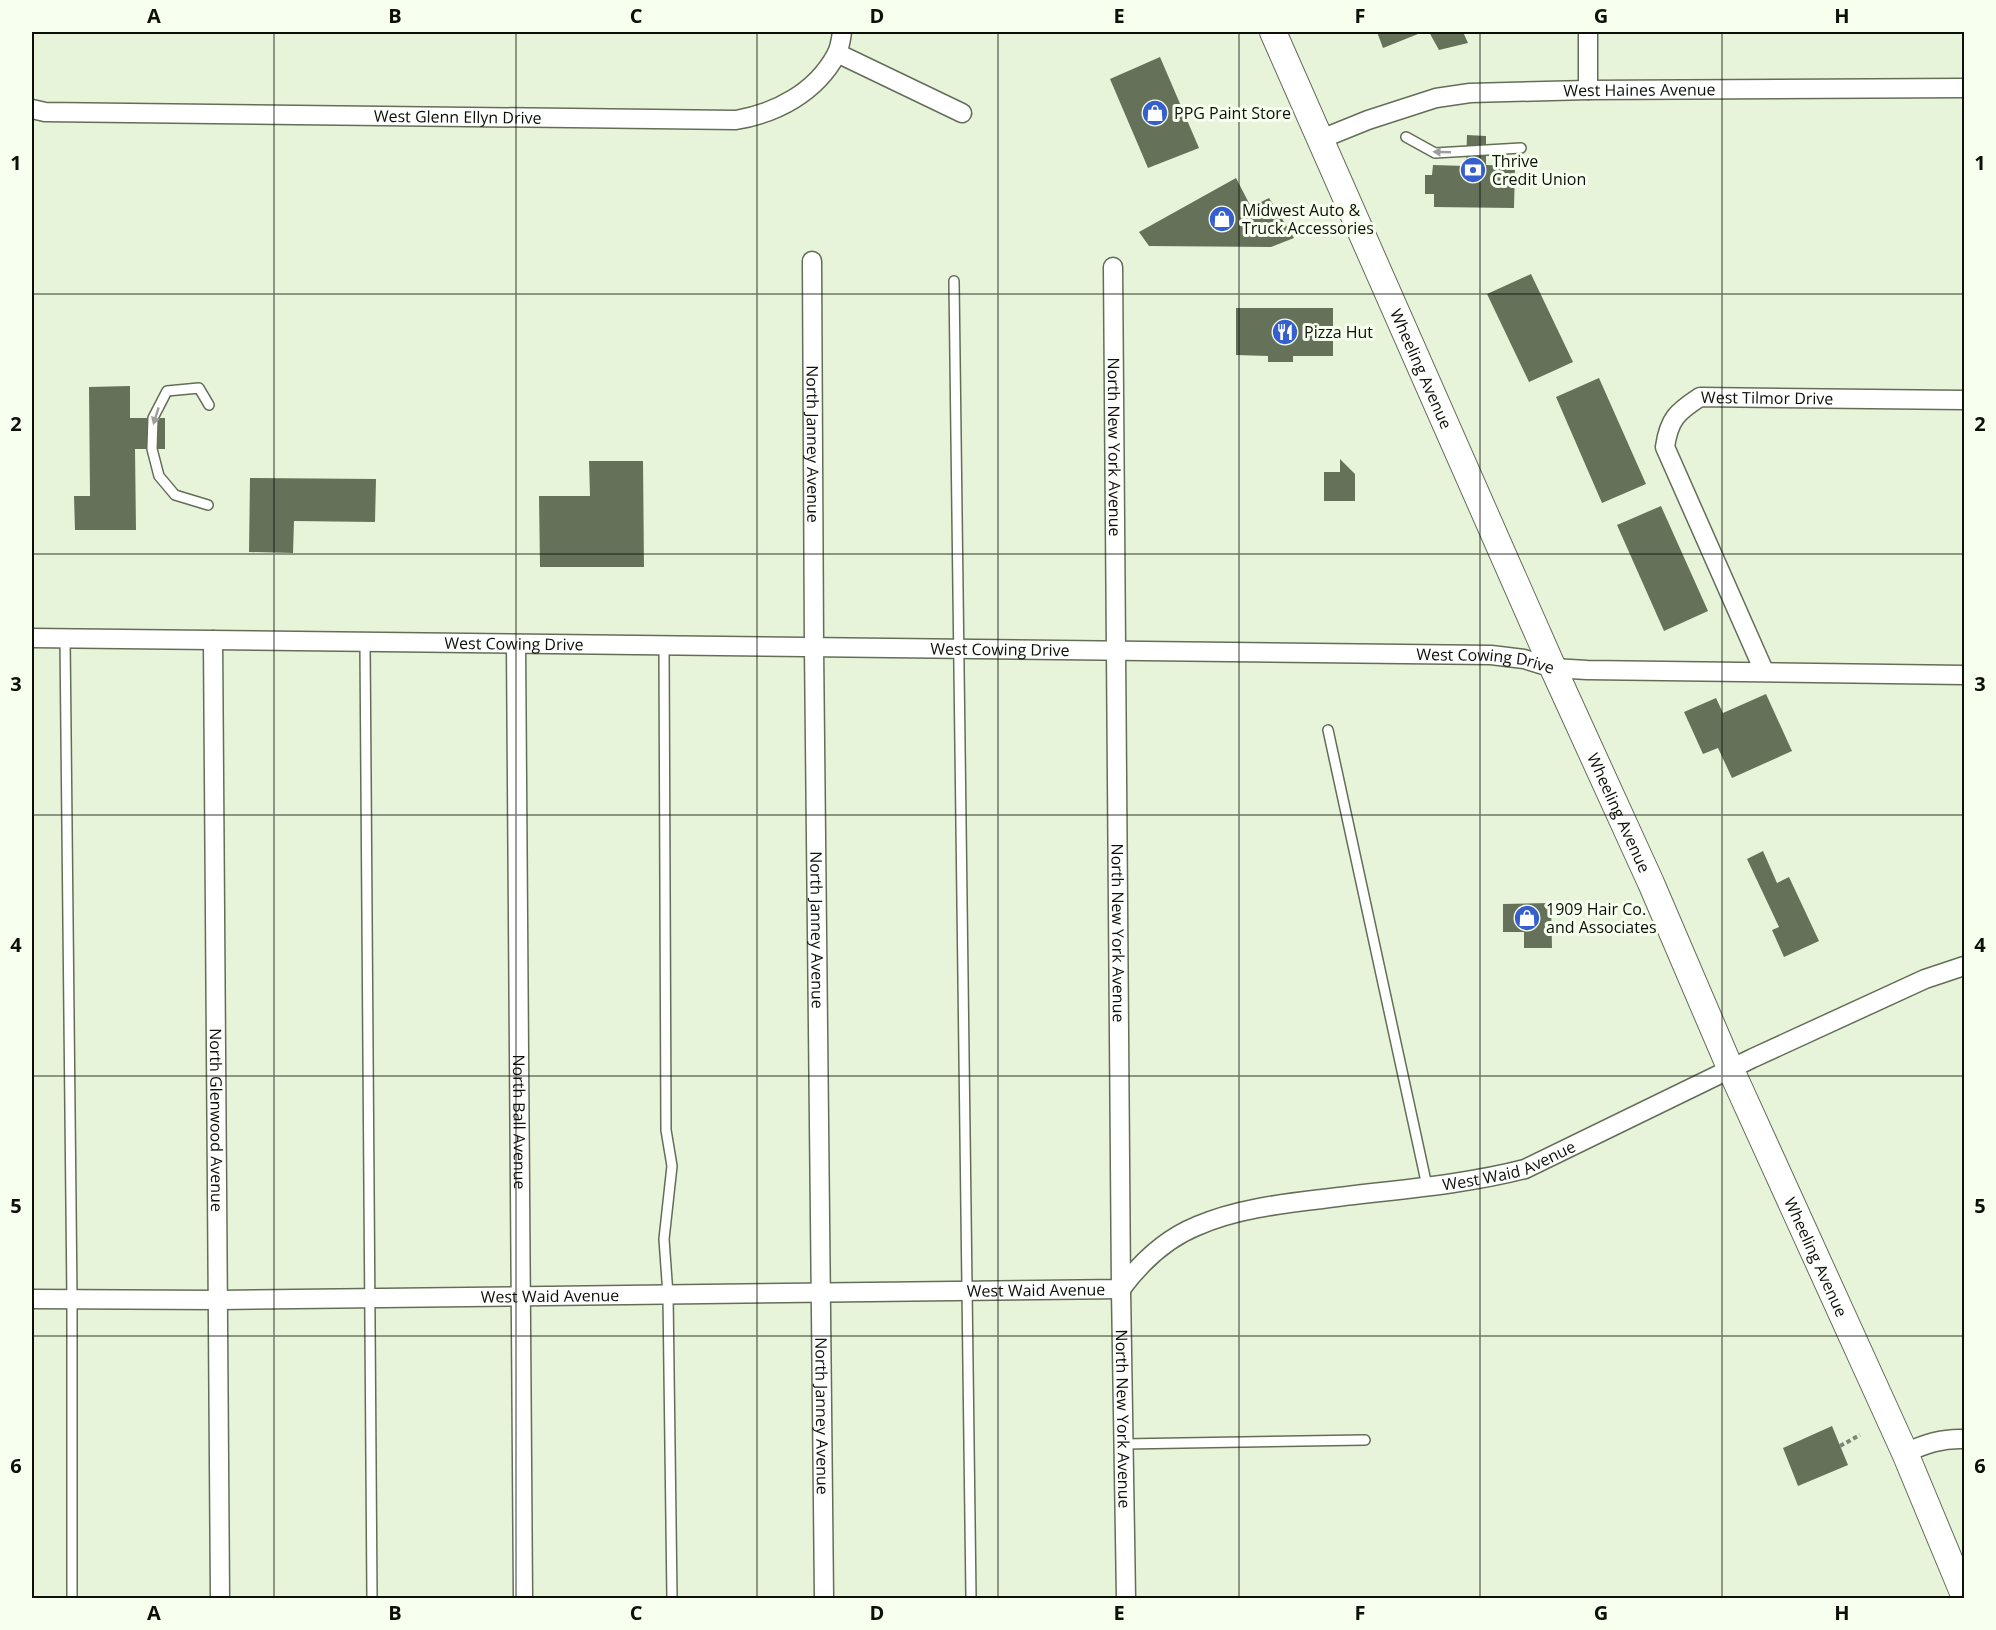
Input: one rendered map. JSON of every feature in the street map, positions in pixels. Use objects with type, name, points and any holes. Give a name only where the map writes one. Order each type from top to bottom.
[{"type":"main road","name":"Wheeling Avenue","points":[[1273,32],[1553,668],[1622,818],[1731,1070],[1905,1454],[1965,1595]]},
{"type":"street","name":"West Glenn Ellyn Drive","points":[[32,108],[45,112],[736,120],[756,116],[787,104],[810,87],[837,53],[842,32]]},
{"type":"street","points":[[1588,32],[1588,90]]},
{"type":"street","points":[[837,53],[962,113]]},
{"type":"street","name":"West Haines Avenue","points":[[1321,139],[1368,120],[1436,98],[1500,91],[1965,88]]},
{"type":"street","name":"North Janney Avenue","points":[[812,261],[813,647],[824,1599]]},
{"type":"street","name":"North New York Avenue","points":[[1113,267],[1120,1289],[1126,1599]]},
{"type":"street","name":"West Tilmor Drive","points":[[1764,671],[1665,447],[1671,421],[1678,412],[1700,397],[1965,399]]},
{"type":"street","name":"West Cowing Drive","points":[[32,638],[1491,655],[1524,659],[1553,668],[1587,670],[1965,675]]},
{"type":"street","name":"North Glenwood Avenue","points":[[213,640],[220,1599]]},
{"type":"street","name":"North Ball Avenue","points":[[516,645],[523,1599]]},
{"type":"street","name":"West Waid Avenue","points":[[32,1299],[218,1300],[1120,1289],[1154,1251],[1197,1226],[1246,1210],[1491,1178],[1525,1169],[1925,979],[1965,966]]},
{"type":"street","points":[[1905,1454],[1928,1443],[1947,1438],[1965,1439]]},
{"type":"lane","points":[[1406,137],[1435,153],[1521,148]]},
{"type":"lane","points":[[954,281],[961,649],[965,1292],[971,1599]]},
{"type":"lane","points":[[208,505],[175,495],[159,476],[152,449],[153,418],[167,391],[199,388],[209,405]]},
{"type":"lane","points":[[65,638],[72,1300],[72,1599]]},
{"type":"lane","points":[[364,643],[372,1599]]},
{"type":"lane","points":[[664,646],[666,1130],[672,1166],[664,1239],[668,1295],[672,1599]]},
{"type":"lane","points":[[1328,730],[1427,1186]]},
{"type":"lane","points":[[1123,1444],[1365,1440]]},
{"type":"path","points":[[1840,1446],[1860,1435]]},
{"type":"building","points":[[1377,32],[1423,32],[1383,48]]},
{"type":"building","points":[[1429,32],[1463,32],[1468,43],[1439,50]]},
{"type":"building","name":"PPG Paint Store","points":[[1160,57],[1199,148],[1148,168],[1110,79]]},
{"type":"building","name":"Thrive Credit Union","points":[[1467,135],[1486,136],[1486,165],[1515,166],[1514,208],[1434,207],[1434,194],[1425,194],[1425,175],[1432,175],[1433,165],[1466,166]]},
{"type":"building","name":"Midwest Auto & Truck Accessories","points":[[1236,178],[1251,207],[1269,198],[1294,238],[1271,247],[1149,246],[1139,232]]},
{"type":"building","points":[[1531,274],[1573,362],[1529,382],[1487,294]]},
{"type":"building","name":"Pizza Hut","points":[[1236,308],[1333,308],[1333,356],[1293,356],[1293,362],[1268,362],[1268,356],[1236,355]]},
{"type":"building","points":[[1599,378],[1646,484],[1602,503],[1556,397]]},
{"type":"building","points":[[130,386],[130,418],[165,418],[165,449],[135,449],[136,530],[75,530],[74,496],[90,496],[89,387]]},
{"type":"building","points":[[1340,459],[1355,474],[1355,501],[1324,501],[1324,472],[1340,472]]},
{"type":"building","points":[[589,461],[643,461],[644,567],[540,567],[539,496],[590,496]]},
{"type":"building","points":[[250,478],[376,479],[375,522],[294,521],[293,553],[249,552]]},
{"type":"building","points":[[1661,506],[1708,611],[1664,631],[1617,525]]},
{"type":"building","points":[[1766,694],[1792,751],[1732,778],[1718,748],[1703,754],[1684,712],[1716,698],[1723,713]]},
{"type":"building","points":[[1763,851],[1777,883],[1789,877],[1819,941],[1784,957],[1772,930],[1779,927],[1747,859]]},
{"type":"building","name":"1909 Hair Co. and Associates","points":[[1551,903],[1552,948],[1524,948],[1524,932],[1503,932],[1503,904]]},
{"type":"building","points":[[1832,1426],[1848,1465],[1798,1486],[1783,1448]]},
{"type":"place","name":"PPG Paint Store","points":[[1155,113]]},
{"type":"place","name":"Thrive Credit Union","points":[[1473,170]]},
{"type":"place","name":"Midwest Auto & Truck Accessories","points":[[1222,219]]},
{"type":"place","name":"Pizza Hut","points":[[1285,332]]},
{"type":"place","name":"1909 Hair Co. and Associates","points":[[1527,918]]}]
